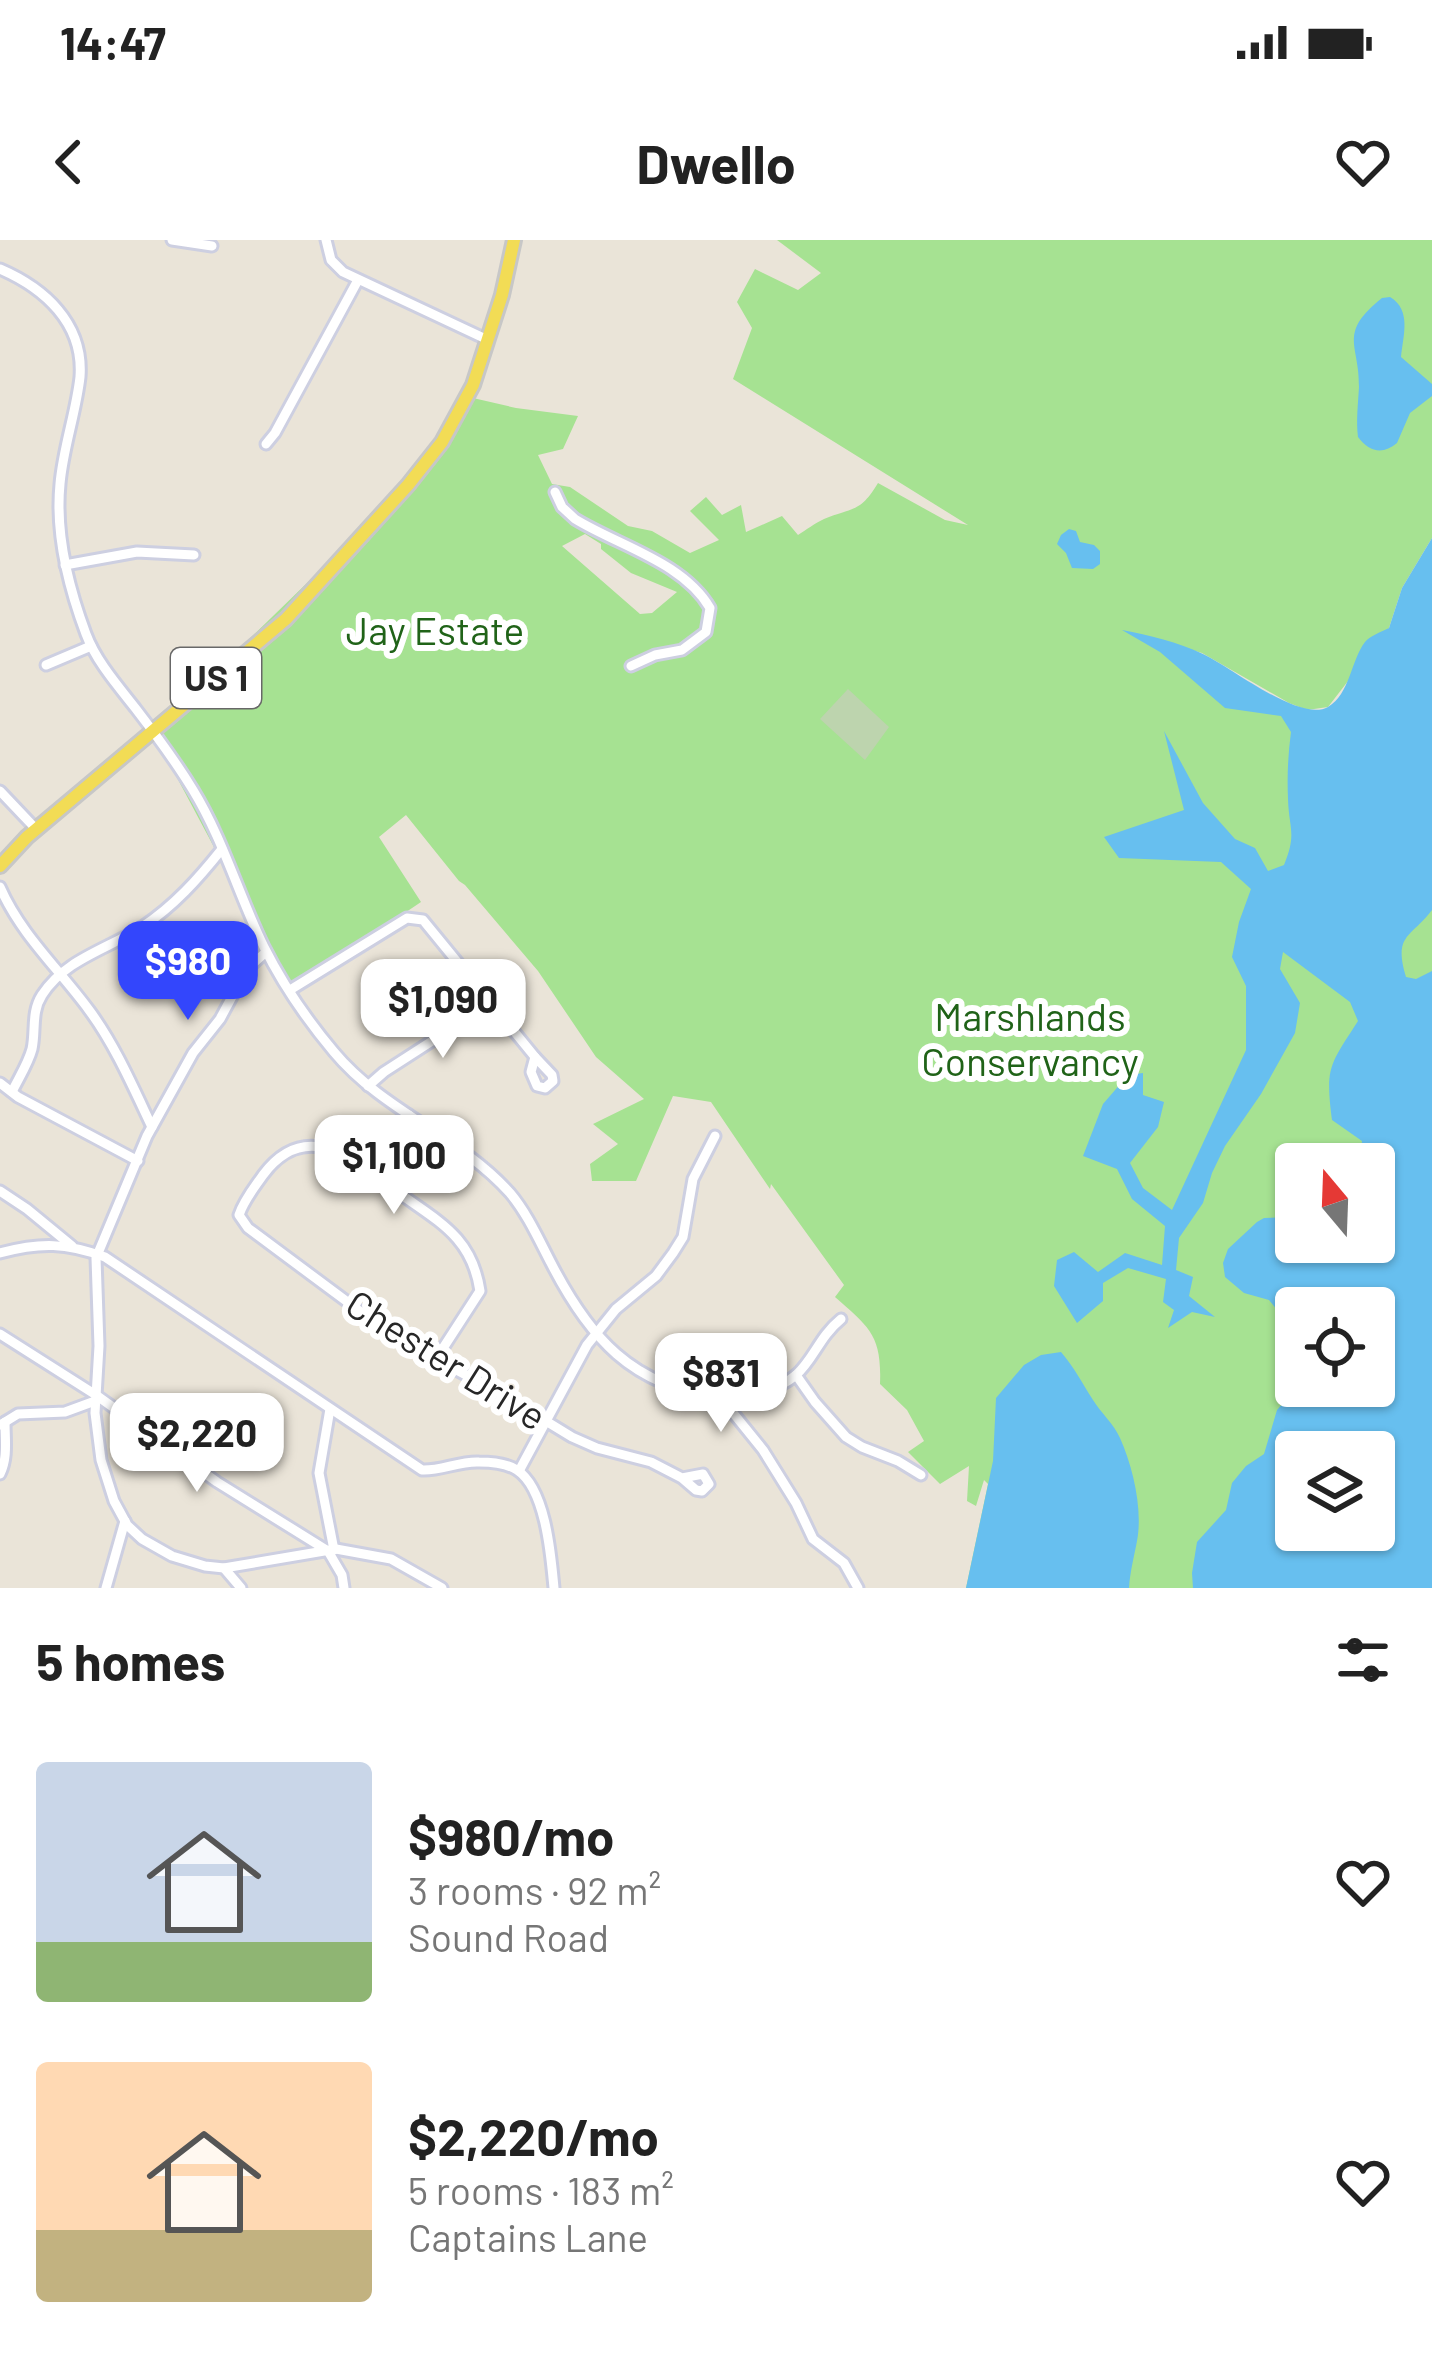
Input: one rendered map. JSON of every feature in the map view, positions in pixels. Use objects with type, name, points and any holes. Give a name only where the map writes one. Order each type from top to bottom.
[{"type":"main road","name":"US 1","points":[[0,866],[36,830],[286,619],[408,484],[442,442],[464,403],[488,340],[514,240]]},
{"type":"street","points":[[326,240],[337,268],[488,340]]},
{"type":"street","points":[[175,241],[212,246]]},
{"type":"street","points":[[0,268],[24,279],[64,315],[80,359],[58,515],[72,594],[91,646],[194,792],[266,952],[334,1053],[368,1086],[451,1141],[512,1196],[568,1296],[614,1354],[641,1373],[721,1398],[751,1395],[796,1375],[824,1333],[841,1319]]},
{"type":"street","points":[[266,444],[358,280]]},
{"type":"street","points":[[554,493],[575,519],[678,574],[710,608],[706,632],[682,650],[631,666]]},
{"type":"street","points":[[65,565],[137,551],[194,555]]},
{"type":"street","points":[[46,664],[91,646]]},
{"type":"street","points":[[0,791],[36,830]]},
{"type":"street","points":[[12,1092],[32,1051],[35,1010],[42,994],[78,960],[155,918],[190,889],[222,849]]},
{"type":"street","points":[[0,887],[27,934],[93,1015],[152,1127]]},
{"type":"street","points":[[290,990],[407,918],[416,918],[423,920],[535,1057]]},
{"type":"street","points":[[266,952],[247,969],[220,1019],[193,1053],[152,1127],[97,1254],[96,1398],[101,1460],[125,1521],[172,1556],[224,1568],[331,1550],[391,1558],[442,1588]]},
{"type":"street","points":[[368,1086],[446,1032],[484,996]]},
{"type":"street","points":[[0,1083],[138,1161]]},
{"type":"street","points":[[409,1115],[372,1173],[456,1235],[474,1265],[480,1291],[436,1359]]},
{"type":"street","points":[[519,1471],[596,1334],[675,1251],[683,1237],[693,1179],[715,1136]]},
{"type":"street","name":"Chester Drive","points":[[372,1173],[330,1149],[315,1145],[290,1150],[270,1166],[243,1203],[241,1222],[396,1338],[597,1448],[651,1462],[682,1478]]},
{"type":"street","points":[[0,1191],[72,1246]]},
{"type":"street","points":[[0,1253],[31,1245],[72,1246],[97,1254],[143,1280],[422,1470],[473,1461],[519,1471],[540,1505],[554,1588]]},
{"type":"street","points":[[0,1334],[217,1482],[331,1550]]},
{"type":"street","points":[[796,1375],[846,1437],[921,1475]]},
{"type":"street","points":[[0,1474],[6,1451],[2,1424],[19,1414],[65,1412],[96,1398]]},
{"type":"street","points":[[721,1398],[763,1450],[813,1539],[844,1563],[858,1588]]},
{"type":"street","points":[[330,1409],[320,1473],[331,1550],[344,1588]]},
{"type":"street","points":[[106,1588],[125,1521]]},
{"type":"street","points":[[224,1568],[241,1588]]},
{"type":"green space","name":"Marshlands Conservancy","points":[[777,240],[1432,240],[1432,538],[1402,588],[1389,628],[1328,707],[1307,710],[1202,653],[1168,643],[1423,785],[1432,818],[1432,1009],[1382,1143],[1275,1143],[1275,1263],[1296,1263],[1296,1287],[1275,1287],[1275,1407],[1296,1407],[1296,1431],[1275,1431],[1275,1551],[1292,1551],[1284,1588],[966,1588],[988,1484],[984,1480],[976,1506],[967,1501],[969,1466],[940,1484],[908,1452],[924,1441],[907,1410],[880,1384],[879,1354],[871,1333],[835,1297],[844,1285],[711,1102],[673,1096],[636,1181],[592,1181],[590,1164],[618,1144],[593,1124],[644,1099],[596,1057],[538,971],[406,815],[379,837],[421,902],[290,990],[149,725],[168,718],[442,452],[442,442],[447,445],[473,398],[578,416],[563,449],[538,455],[552,484],[570,487],[628,526],[652,531],[690,553],[719,540],[690,511],[706,497],[722,515],[741,505],[746,532],[782,516],[798,535],[861,504],[878,483],[945,520],[968,525],[733,379],[752,328],[737,302],[755,269],[798,290],[821,273]],"holes":[[[585,534],[601,544],[631,573],[677,592],[652,613],[640,614],[562,546]]]},
{"type":"green space","points":[[848,689],[889,727],[865,760],[820,719]]},
{"type":"water","points":[[1390,297],[1404,316],[1401,357],[1432,384],[1432,396],[1410,413],[1397,443],[1376,450],[1358,437],[1354,340],[1368,310]]},
{"type":"water","points":[[1069,529],[1076,531],[1080,542],[1100,551],[1100,564],[1093,569],[1072,568],[1057,544]]},
{"type":"water","points":[[1432,538],[1432,910],[1406,938],[1402,952],[1406,977],[1416,979],[1432,971],[1432,1588],[1193,1588],[1197,1542],[1226,1510],[1232,1483],[1264,1454],[1280,1407],[1395,1407],[1395,1287],[1275,1287],[1275,1307],[1269,1300],[1244,1293],[1225,1277],[1223,1263],[1228,1249],[1257,1222],[1275,1218],[1275,1263],[1395,1263],[1395,1143],[1362,1143],[1332,1120],[1332,1067],[1358,1021],[1350,1002],[1283,952],[1280,969],[1300,1003],[1295,1033],[1225,1146],[1203,1203],[1179,1238],[1176,1270],[1193,1277],[1189,1296],[1215,1317],[1192,1312],[1168,1328],[1174,1310],[1163,1302],[1166,1279],[1128,1268],[1103,1283],[1103,1301],[1077,1323],[1054,1286],[1057,1260],[1074,1252],[1098,1272],[1125,1253],[1162,1265],[1165,1226],[1132,1199],[1117,1169],[1083,1156],[1103,1104],[1128,1075],[1143,1073],[1143,1095],[1164,1102],[1158,1127],[1130,1163],[1143,1188],[1172,1210],[1246,1050],[1246,986],[1232,957],[1251,889],[1221,862],[1119,858],[1104,837],[1184,810],[1164,731],[1203,803],[1235,839],[1255,848],[1268,871],[1284,865],[1291,838],[1291,732],[1281,716],[1225,708],[1160,652],[1122,630],[1193,650],[1284,701],[1316,710],[1335,701],[1365,642],[1389,628],[1402,588]]},
{"type":"water","points":[[1061,1352],[1117,1433],[1129,1462],[1139,1516],[1129,1588],[966,1588],[993,1461],[996,1398],[1024,1365],[1041,1355]]},
{"type":"park label","name":"Jay Estate","points":[[435,631]]}]
